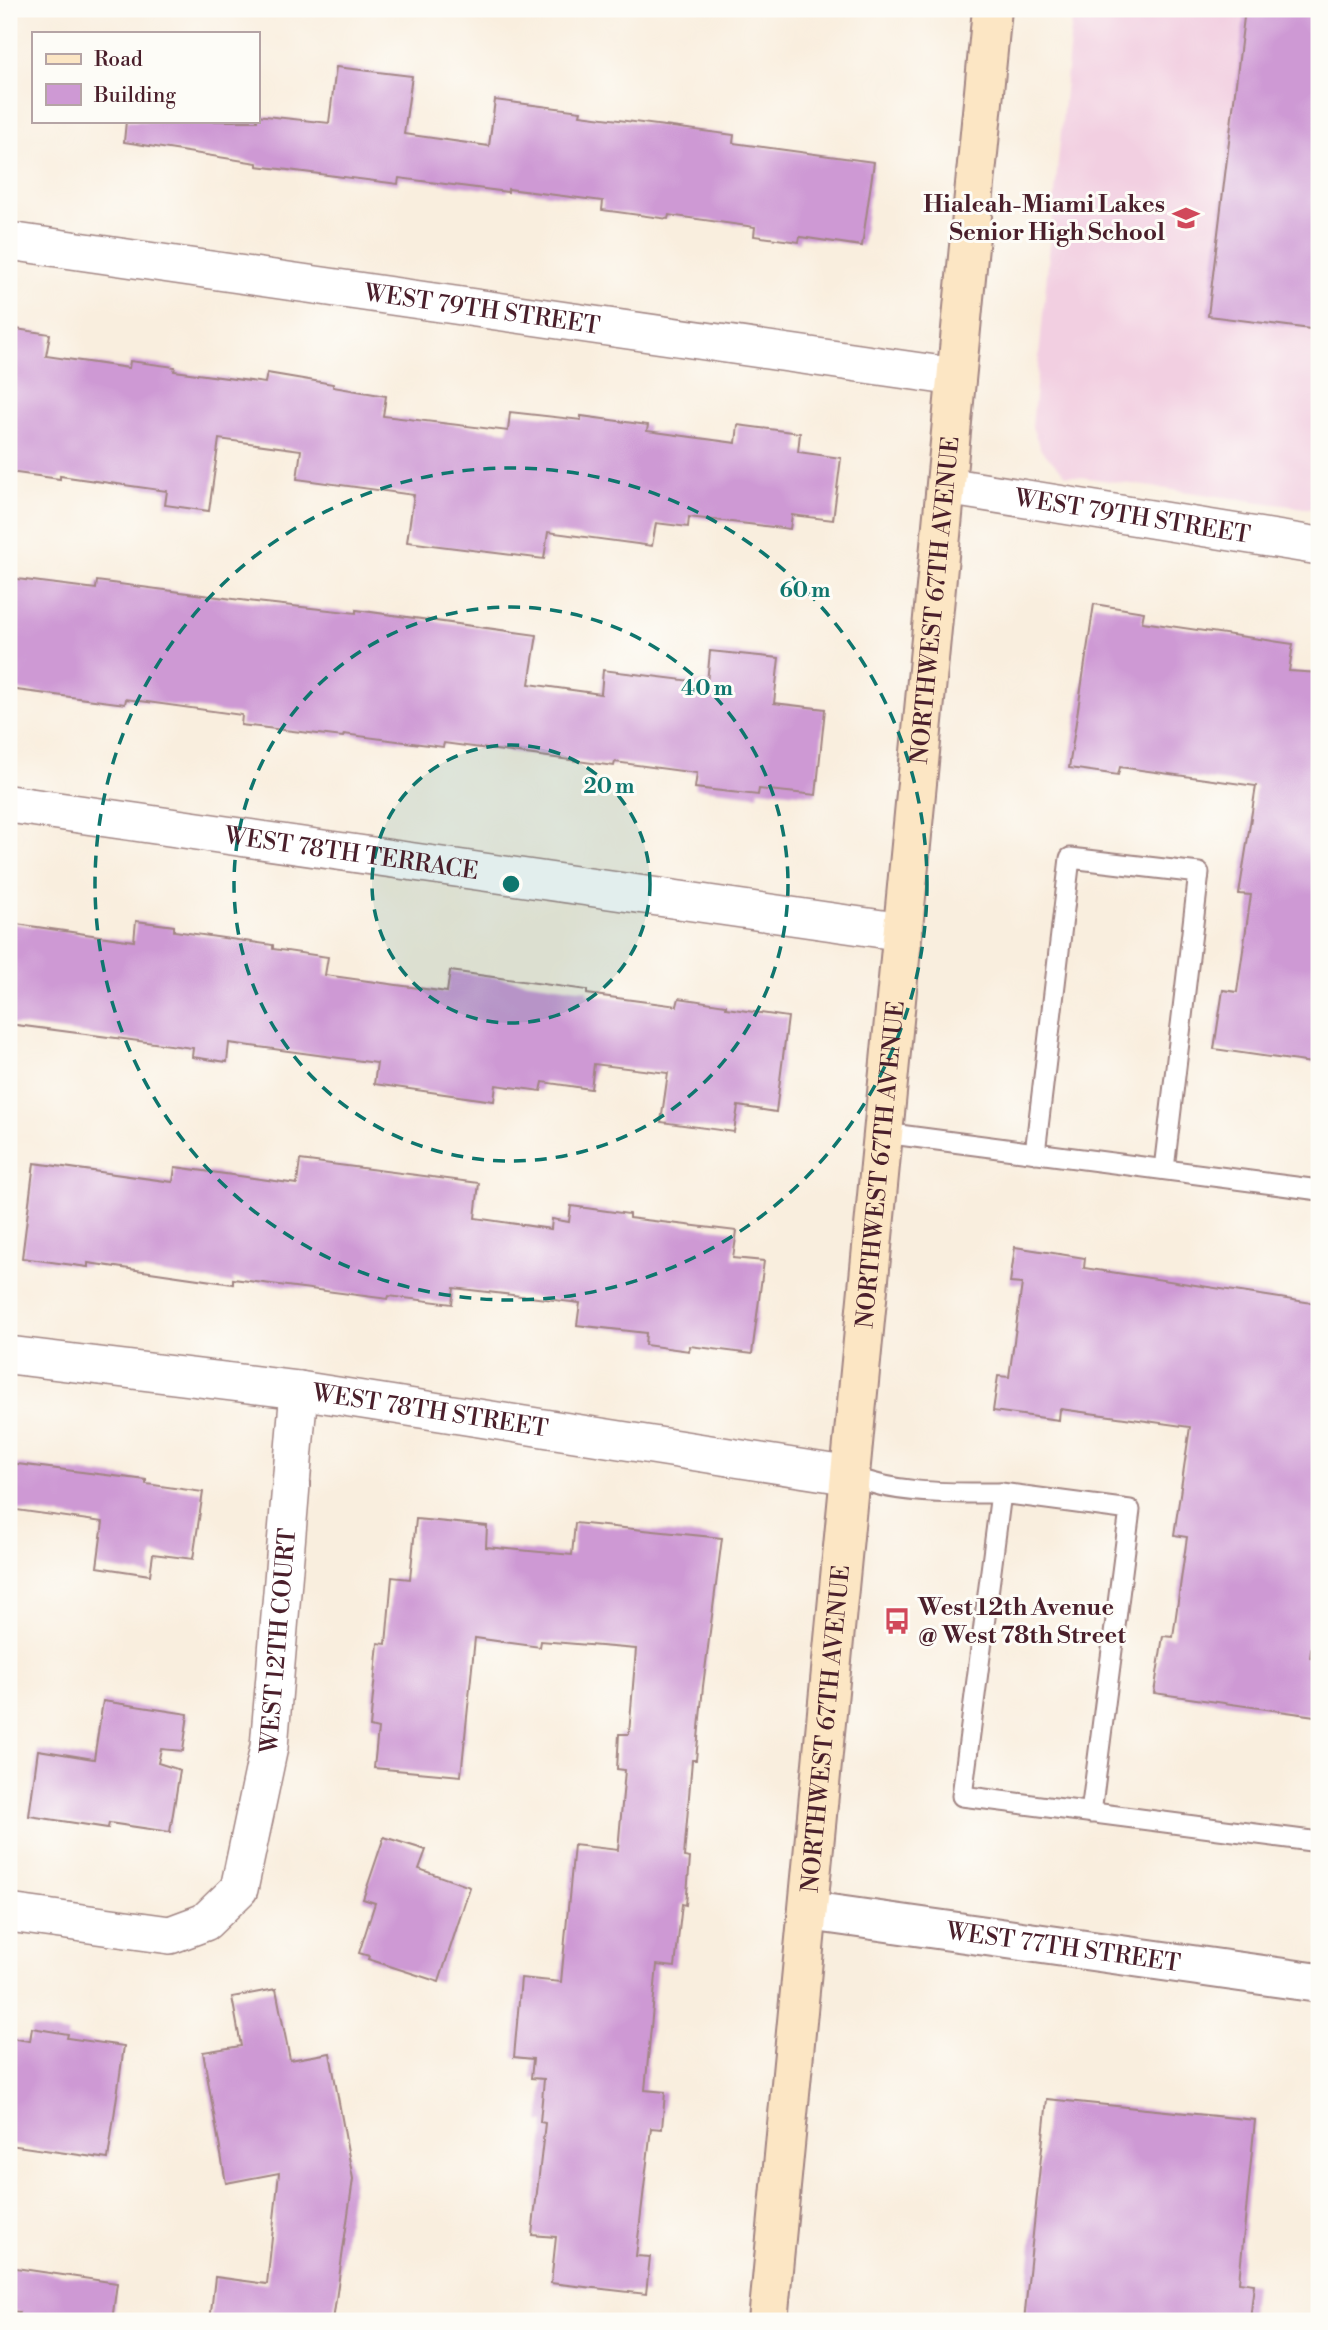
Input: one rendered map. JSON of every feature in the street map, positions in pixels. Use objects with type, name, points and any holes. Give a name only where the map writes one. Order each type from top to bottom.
[{"type":"main road","name":"NORTHWEST 67TH AVENUE","points":[[768,2321],[992,9]]},
{"type":"street","name":"WEST 79TH STREET","points":[[9,241],[956,377]]},
{"type":"street","name":"WEST 79TH STREET","points":[[946,486],[1319,546]]},
{"type":"street","name":"WEST 78TH TERRACE","points":[[9,804],[903,932]]},
{"type":"street","name":"WEST 78TH STREET","points":[[9,1355],[299,1390],[851,1476]]},
{"type":"street","name":"WEST 12TH COURT","points":[[9,1913],[170,1935],[205,1923],[239,1889],[269,1747],[299,1390]]},
{"type":"street","name":"WEST 77TH STREET","points":[[809,1911],[1319,1983]]},
{"type":"lane","points":[[1035,1153],[1070,858],[1199,873],[1164,1169]]},
{"type":"lane","points":[[884,1133],[1319,1190]]},
{"type":"lane","points":[[851,1476],[862,1481],[920,1491],[1002,1493],[1130,1510],[1091,1813]]},
{"type":"lane","points":[[1002,1493],[962,1796],[1319,1842]]},
{"type":"shaded area","name":"Hialeah-Miami Lakes Senior High School","points":[[1073,9],[1319,9],[1319,510],[1066,475],[1041,450],[1032,427]]},
{"type":"building","points":[[1245,9],[1319,9],[1319,330],[1208,316]]},
{"type":"building","points":[[336,67],[412,76],[404,134],[489,146],[495,100],[581,111],[580,115],[734,135],[733,143],[874,162],[862,246],[800,237],[799,242],[754,236],[755,227],[669,215],[668,219],[602,210],[603,201],[399,178],[398,184],[257,166],[257,163],[124,142],[126,122],[259,122],[259,115],[329,123]]},
{"type":"building","points":[[9,328],[50,334],[46,356],[129,368],[130,361],[175,367],[174,371],[265,383],[267,373],[386,396],[383,416],[508,431],[510,412],[581,420],[581,416],[648,425],[647,431],[736,443],[738,425],[800,433],[798,452],[841,458],[833,520],[792,515],[790,529],[689,517],[688,527],[656,523],[652,546],[548,532],[544,559],[407,542],[414,495],[297,479],[301,450],[219,439],[209,511],[165,505],[167,491],[60,476],[60,479],[9,472]]},
{"type":"building","points":[[9,578],[96,589],[97,581],[256,602],[356,613],[356,610],[537,635],[529,684],[601,694],[603,670],[707,683],[710,651],[779,658],[774,703],[825,709],[816,795],[759,789],[758,795],[695,788],[697,773],[615,762],[614,766],[444,743],[443,747],[344,734],[343,737],[241,725],[242,715],[126,699],[125,704],[9,689]]},
{"type":"building","points":[[1094,604],[1144,612],[1142,622],[1293,644],[1289,671],[1319,673],[1319,1064],[1214,1049],[1223,990],[1237,992],[1251,895],[1239,894],[1256,786],[1120,767],[1118,775],[1069,768]]},
{"type":"building","points":[[136,921],[174,926],[174,931],[273,945],[273,949],[328,957],[325,975],[447,992],[450,971],[587,990],[587,994],[677,1006],[679,998],[788,1017],[776,1112],[738,1106],[734,1132],[661,1122],[668,1073],[594,1064],[591,1089],[543,1082],[541,1091],[496,1085],[494,1101],[374,1084],[377,1063],[229,1043],[227,1062],[192,1057],[193,1048],[9,1024],[9,923],[134,941]]},
{"type":"building","points":[[300,1160],[479,1183],[475,1218],[551,1229],[552,1219],[569,1222],[571,1206],[629,1214],[629,1218],[737,1231],[733,1258],[764,1261],[752,1354],[690,1346],[689,1351],[645,1345],[646,1333],[577,1325],[580,1303],[454,1288],[452,1304],[389,1296],[388,1299],[233,1279],[233,1284],[88,1263],[88,1267],[22,1258],[34,1163],[173,1182],[175,1167],[297,1184]]},
{"type":"building","points":[[1015,1247],[1085,1258],[1084,1268],[1319,1304],[1319,1593],[1310,1658],[1319,1659],[1315,1716],[1154,1693],[1163,1636],[1173,1637],[1187,1537],[1174,1535],[1190,1427],[1060,1409],[1059,1420],[993,1411],[998,1376],[1009,1377],[1022,1284],[1010,1283]]},
{"type":"building","points":[[9,1463],[146,1480],[146,1484],[203,1492],[193,1559],[153,1554],[150,1575],[97,1567],[103,1522],[9,1509]]},
{"type":"building","points":[[416,1519],[487,1526],[486,1547],[572,1555],[575,1523],[722,1538],[696,1760],[692,1760],[684,1857],[690,1858],[686,1905],[682,1904],[675,1967],[657,1965],[645,2090],[665,2092],[662,2129],[651,2128],[636,2256],[650,2257],[646,2294],[551,2283],[556,2237],[532,2235],[545,2123],[540,2122],[544,2079],[531,2078],[533,2059],[514,2057],[521,1978],[561,1982],[574,1845],[618,1850],[625,1770],[617,1769],[619,1734],[629,1734],[636,1649],[541,1641],[540,1647],[475,1638],[461,1776],[374,1768],[378,1729],[370,1727],[378,1643],[386,1644],[392,1577],[410,1579]]},
{"type":"building","points":[[103,1701],[188,1714],[183,1751],[161,1749],[158,1763],[180,1770],[170,1832],[109,1823],[108,1828],[29,1816],[38,1750],[94,1759]]},
{"type":"building","points":[[384,1837],[426,1850],[419,1869],[470,1887],[439,1982],[368,1959],[369,1956],[359,1953],[375,1903],[363,1899]]},
{"type":"building","points":[[276,1989],[290,2060],[330,2053],[353,2179],[333,2321],[210,2321],[215,2277],[267,2284],[279,2173],[226,2183],[203,2052],[241,2046],[232,1997]]},
{"type":"building","points":[[32,2028],[68,2034],[67,2038],[124,2046],[108,2159],[9,2145],[9,2038],[30,2041]]},
{"type":"building","points":[[1047,2099],[1255,2120],[1239,2282],[1254,2284],[1250,2321],[1024,2321]]},
{"type":"building","points":[[9,2267],[117,2283],[112,2321],[17,2321],[19,2312],[9,2311]]},
{"type":"place","name":"Hialeah-Miami Lakes Senior High School","points":[[1186,218]]},
{"type":"place","name":"West 12th Avenue @ West 78th Street","points":[[897,1621]]}]
